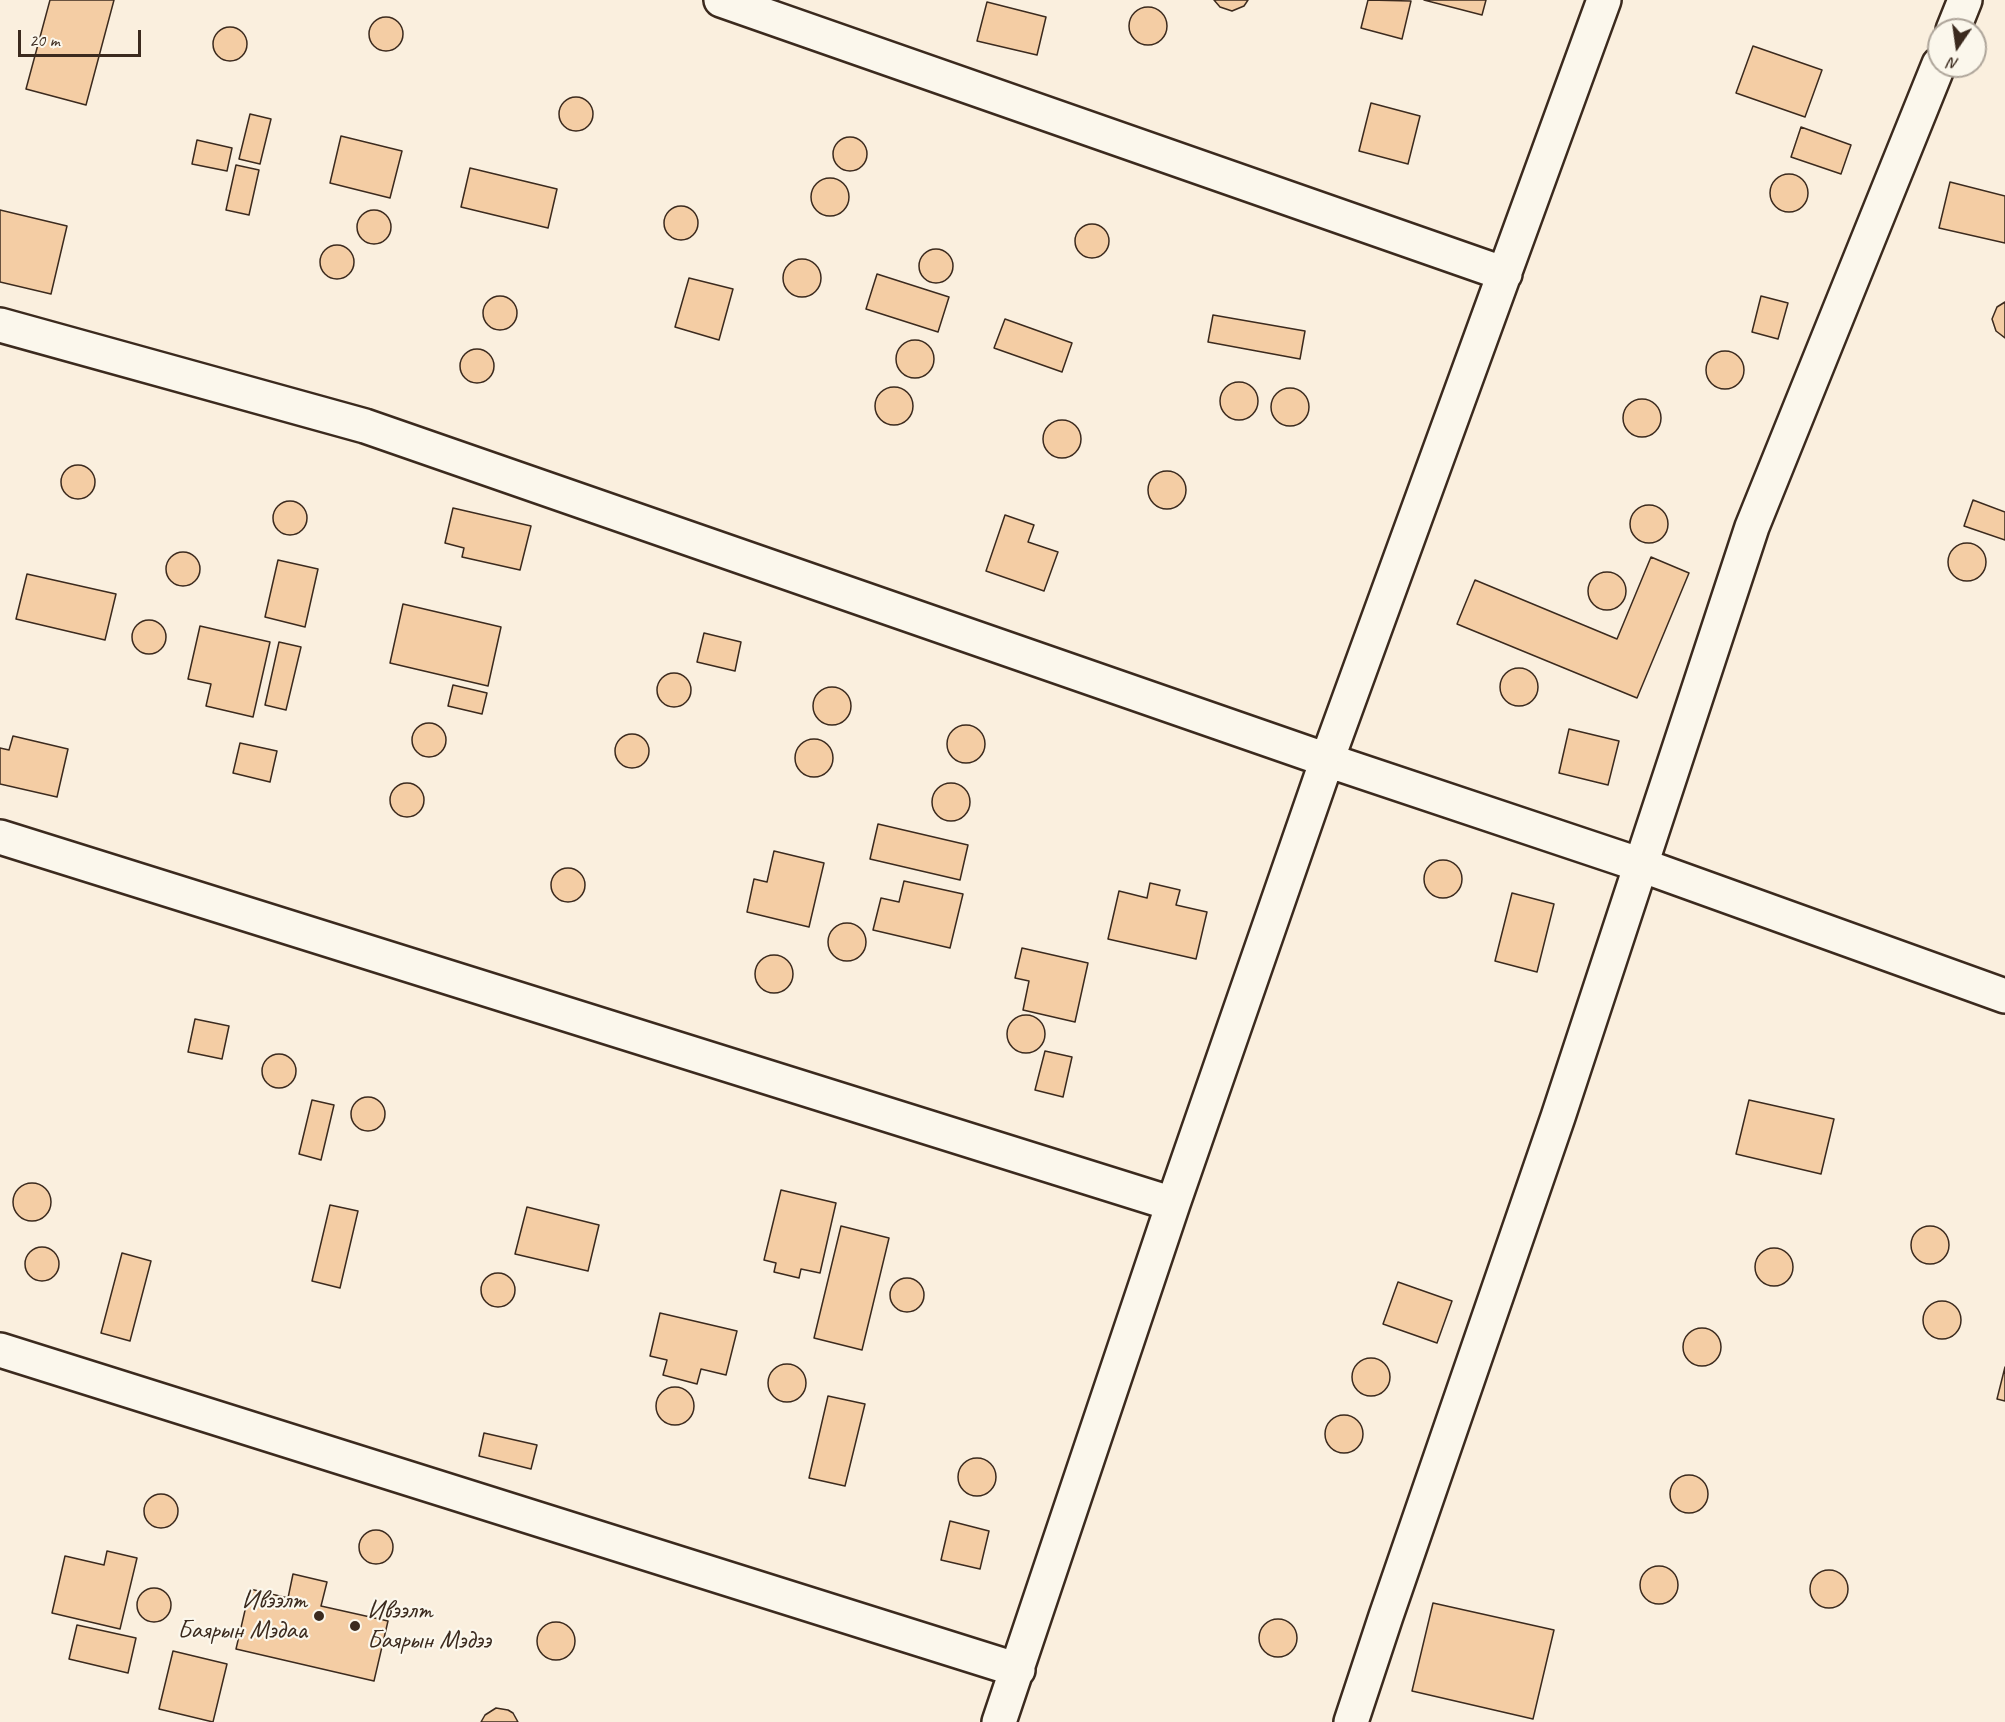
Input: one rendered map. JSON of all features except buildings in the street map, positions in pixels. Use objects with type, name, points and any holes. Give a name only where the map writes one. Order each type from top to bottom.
[{"type":"street","points":[[721,0],[1505,274]]},
{"type":"street","points":[[999,1722],[1173,1204],[1327,760],[1604,0]]},
{"type":"street","points":[[1958,18],[1965,0]]},
{"type":"street","points":[[1352,1722],[1386,1616],[1558,1117],[1752,527],[1933,78]]},
{"type":"street","points":[[0,325],[365,426],[1327,760],[1641,865],[2005,996]]},
{"type":"street","points":[[0,837],[1173,1204]]},
{"type":"street","points":[[0,1350],[1018,1670]]},
{"type":"place","name":"Ивээлт Баярын Мэдаа","points":[[319,1616]]},
{"type":"place","name":"Ивээлт Баярын Мэдээ","points":[[355,1626]]}]
